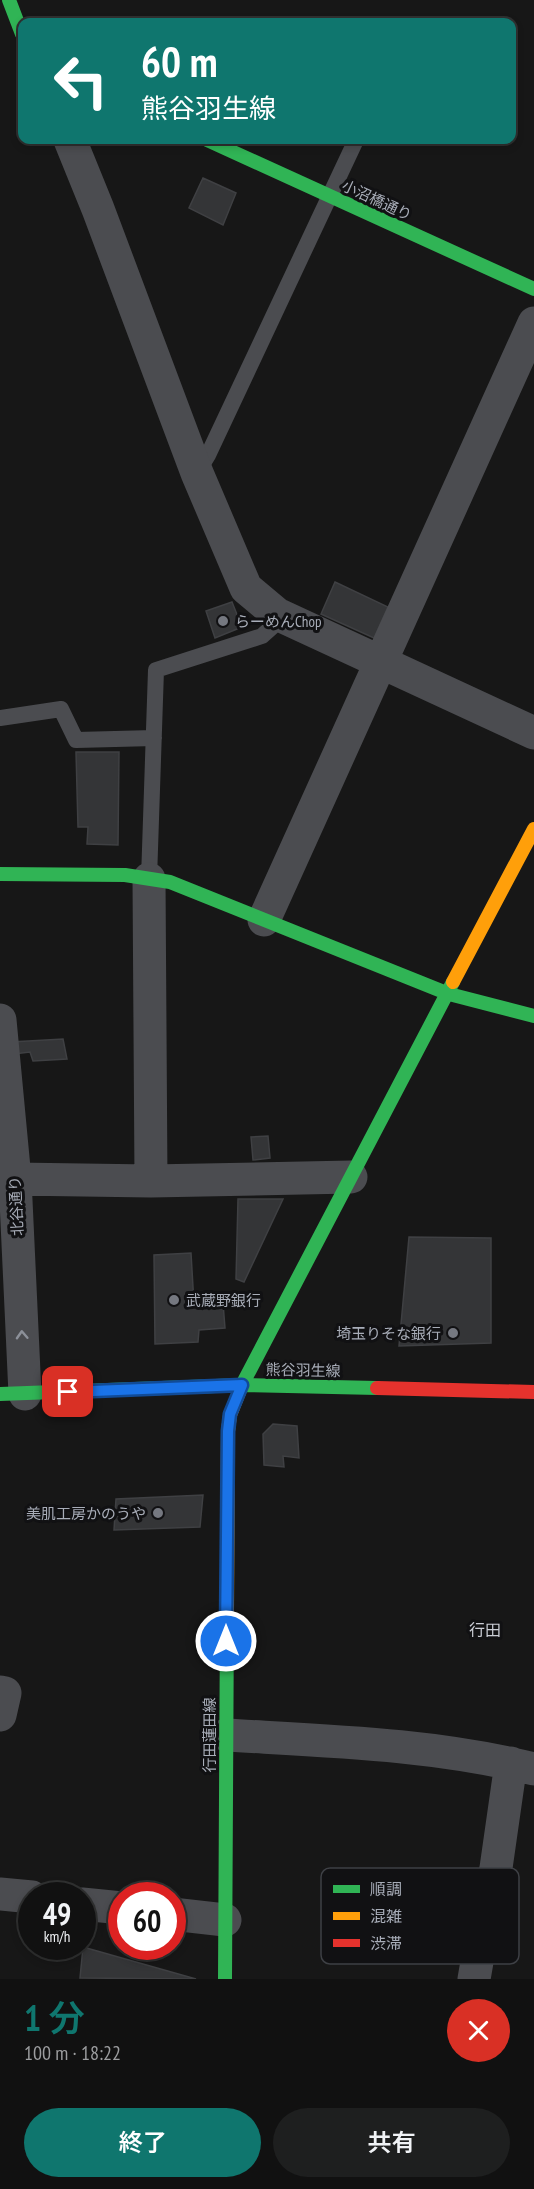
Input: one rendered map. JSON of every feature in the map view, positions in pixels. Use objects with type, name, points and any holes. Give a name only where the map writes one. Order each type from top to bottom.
[{"type":"street","points":[[9,0],[18,24]]},
{"type":"street","points":[[72,144],[197,473],[246,588],[277,614],[534,733]]},
{"type":"street","name":"小沼橋通り","points":[[216,144],[534,289]]},
{"type":"street","points":[[264,920],[534,323]]},
{"type":"street","name":"行田蓮田線","points":[[225,1979],[225,1735],[230,1414],[242,1385],[534,829]]},
{"type":"street","points":[[0,874],[125,874],[170,882],[449,994],[534,1016]]},
{"type":"street","points":[[149,879],[151,1181]]},
{"type":"street","name":"北谷通り","points":[[0,1020],[15,1179],[12,1394]]},
{"type":"street","points":[[15,1179],[151,1181],[351,1177]]},
{"type":"street","name":"熊谷羽生線","points":[[12,1394],[242,1385],[534,1392]]},
{"type":"street","points":[[0,1692],[5,1693],[0,1715]]},
{"type":"street","points":[[225,1735],[351,1742],[430,1750],[522,1766],[496,1868]]},
{"type":"street","points":[[0,1894],[18,1896]]},
{"type":"street","points":[[186,1916],[225,1920]]},
{"type":"street","points":[[474,1979],[477,1964]]},
{"type":"lane","points":[[197,473],[354,144]]},
{"type":"lane","points":[[149,879],[156,670],[262,636],[272,627],[277,614]]},
{"type":"lane","points":[[0,718],[61,709],[76,740],[154,738]]},
{"type":"building","points":[[203,178],[236,193],[223,225],[189,208]]},
{"type":"building","points":[[335,582],[388,607],[374,638],[321,614]]},
{"type":"building","points":[[232,602],[242,627],[215,638],[206,611]]},
{"type":"building","points":[[76,752],[119,752],[118,845],[87,844],[88,827],[78,827]]},
{"type":"building","points":[[63,1039],[67,1059],[33,1061],[30,1052],[14,1054],[11,1042]]},
{"type":"building","points":[[268,1136],[270,1158],[253,1160],[251,1137]]},
{"type":"building","points":[[238,1199],[283,1199],[244,1282],[236,1279]]},
{"type":"building","points":[[409,1237],[491,1238],[491,1343],[399,1346]]},
{"type":"building","points":[[191,1253],[194,1304],[223,1303],[225,1328],[199,1330],[198,1342],[155,1344],[154,1255]]},
{"type":"building","points":[[273,1424],[297,1426],[299,1458],[283,1456],[284,1467],[264,1465],[263,1434]]},
{"type":"building","name":"美肌工房かのうや","points":[[203,1495],[200,1527],[114,1530],[116,1499]]},
{"type":"building","points":[[96,1951],[108,1954],[108,1960],[129,1960],[196,1979],[80,1978],[82,1960],[96,1960]]},
{"type":"traffic: fast","points":[[9,0],[18,24]]},
{"type":"traffic: fast","points":[[216,144],[534,289]]},
{"type":"traffic: fast","points":[[0,874],[125,875],[170,882],[449,994],[534,1016]]},
{"type":"traffic: fast","points":[[242,1385],[453,982]]},
{"type":"traffic: fast","points":[[0,1394],[242,1385],[377,1388]]},
{"type":"traffic: fast","points":[[225,1979],[227,1613]]},
{"type":"traffic: slow","points":[[453,982],[534,829]]},
{"type":"traffic: slow","points":[[227,1613],[228,1431],[230,1415],[242,1385]]},
{"type":"traffic: jam","points":[[377,1388],[534,1392]]},
{"type":"place","name":"らーめんChop","points":[[223,621]]},
{"type":"place","name":"武蔵野銀行","points":[[174,1300]]},
{"type":"place","name":"埼玉りそな銀行","points":[[453,1333]]},
{"type":"place","name":"美肌工房かのうや","points":[[158,1513]]},
{"type":"district","name":"行田","points":[[485,1630]]},
{"type":"route","points":[[68,1392],[242,1385],[230,1414],[228,1431],[226,1641]]}]
